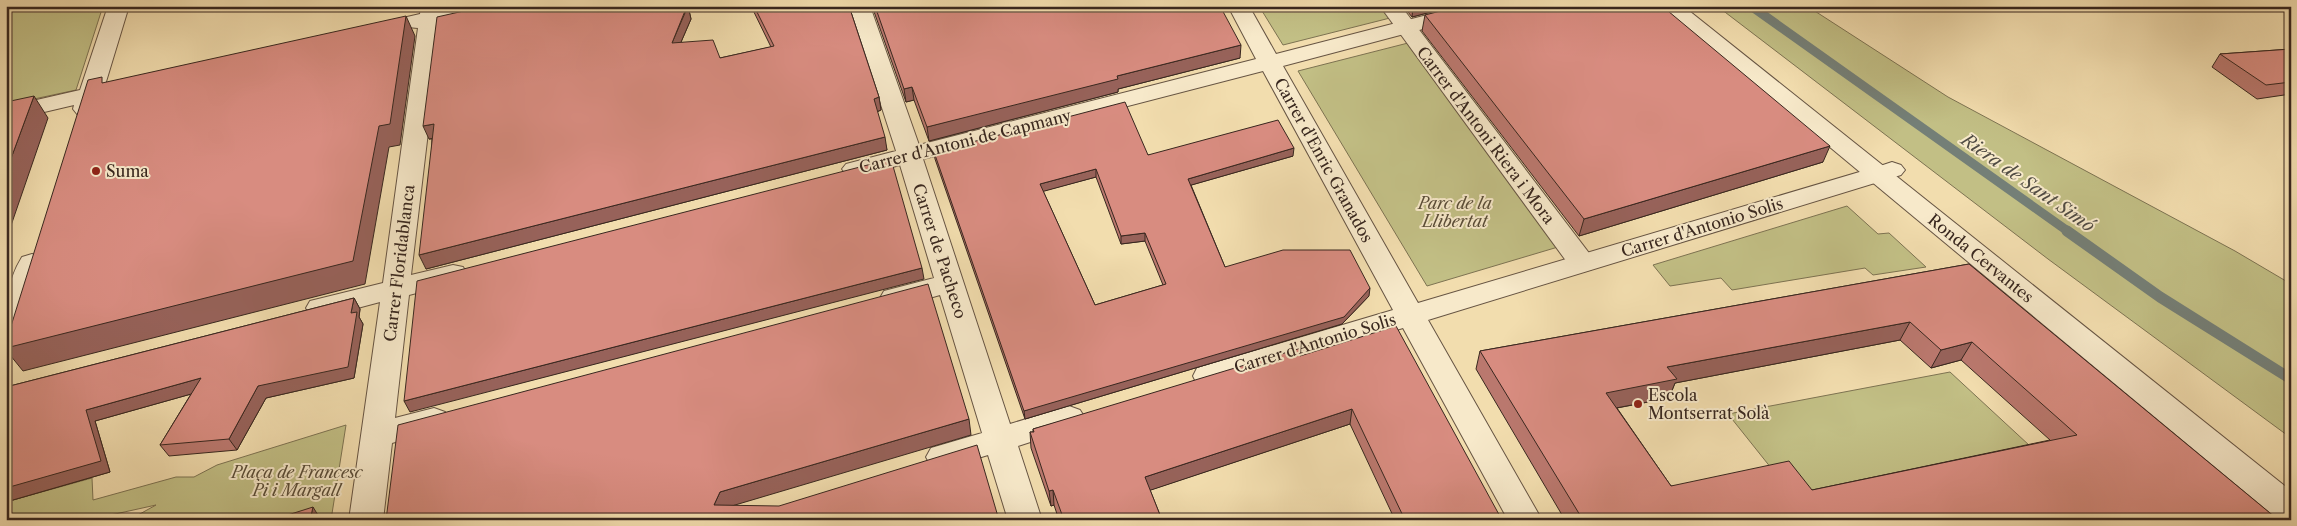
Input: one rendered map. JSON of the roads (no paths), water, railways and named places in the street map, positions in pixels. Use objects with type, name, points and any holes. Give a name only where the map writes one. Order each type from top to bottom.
[{"type":"street","points":[[78,132],[119,6]]},
{"type":"street","points":[[398,25],[431,12],[485,6]]},
{"type":"street","name":"Carrer de Pacheco","points":[[859,6],[909,155],[1025,520]]},
{"type":"street","name":"Carrer d'Enric Granados","points":[[1238,6],[1524,520]]},
{"type":"street","name":"Carrer d'Antoni Riera i Mora","points":[[1390,6],[1582,263]]},
{"type":"street","name":"Carrer d'Antoni de Capmany","points":[[836,174],[1488,6]]},
{"type":"street","name":"Ronda Cervantes","points":[[1670,6],[1884,172],[2291,510]]},
{"type":"street","name":"Carrer Floridablanca","points":[[366,520],[431,12]]},
{"type":"street","points":[[6,114],[139,84]]},
{"type":"street","name":"Carrer d'Antonio Solis","points":[[1182,384],[1884,172]]},
{"type":"street","points":[[6,338],[39,244]]},
{"type":"street","points":[[296,314],[472,269]]},
{"type":"street","points":[[864,306],[950,283]]},
{"type":"street","points":[[919,464],[1096,410]]},
{"type":"street","points":[[377,435],[463,413]]},
{"type":"waterway","name":"Riera de Sant Simó","points":[[1751,6],[2069,232]]},
{"type":"waterway","name":"Riera de Sant Simó","points":[[2067,231],[2160,297],[2291,379]]},
{"type":"place","name":"Suma","points":[[96,171]]},
{"type":"place","name":"Escola Montserrat Solà","points":[[1638,404]]},
{"type":"park label","name":"Parc de la Llibertat","points":[[1455,212]]},
{"type":"park label","name":"Plaça de Francesc Pi i Margall","points":[[297,481]]}]
